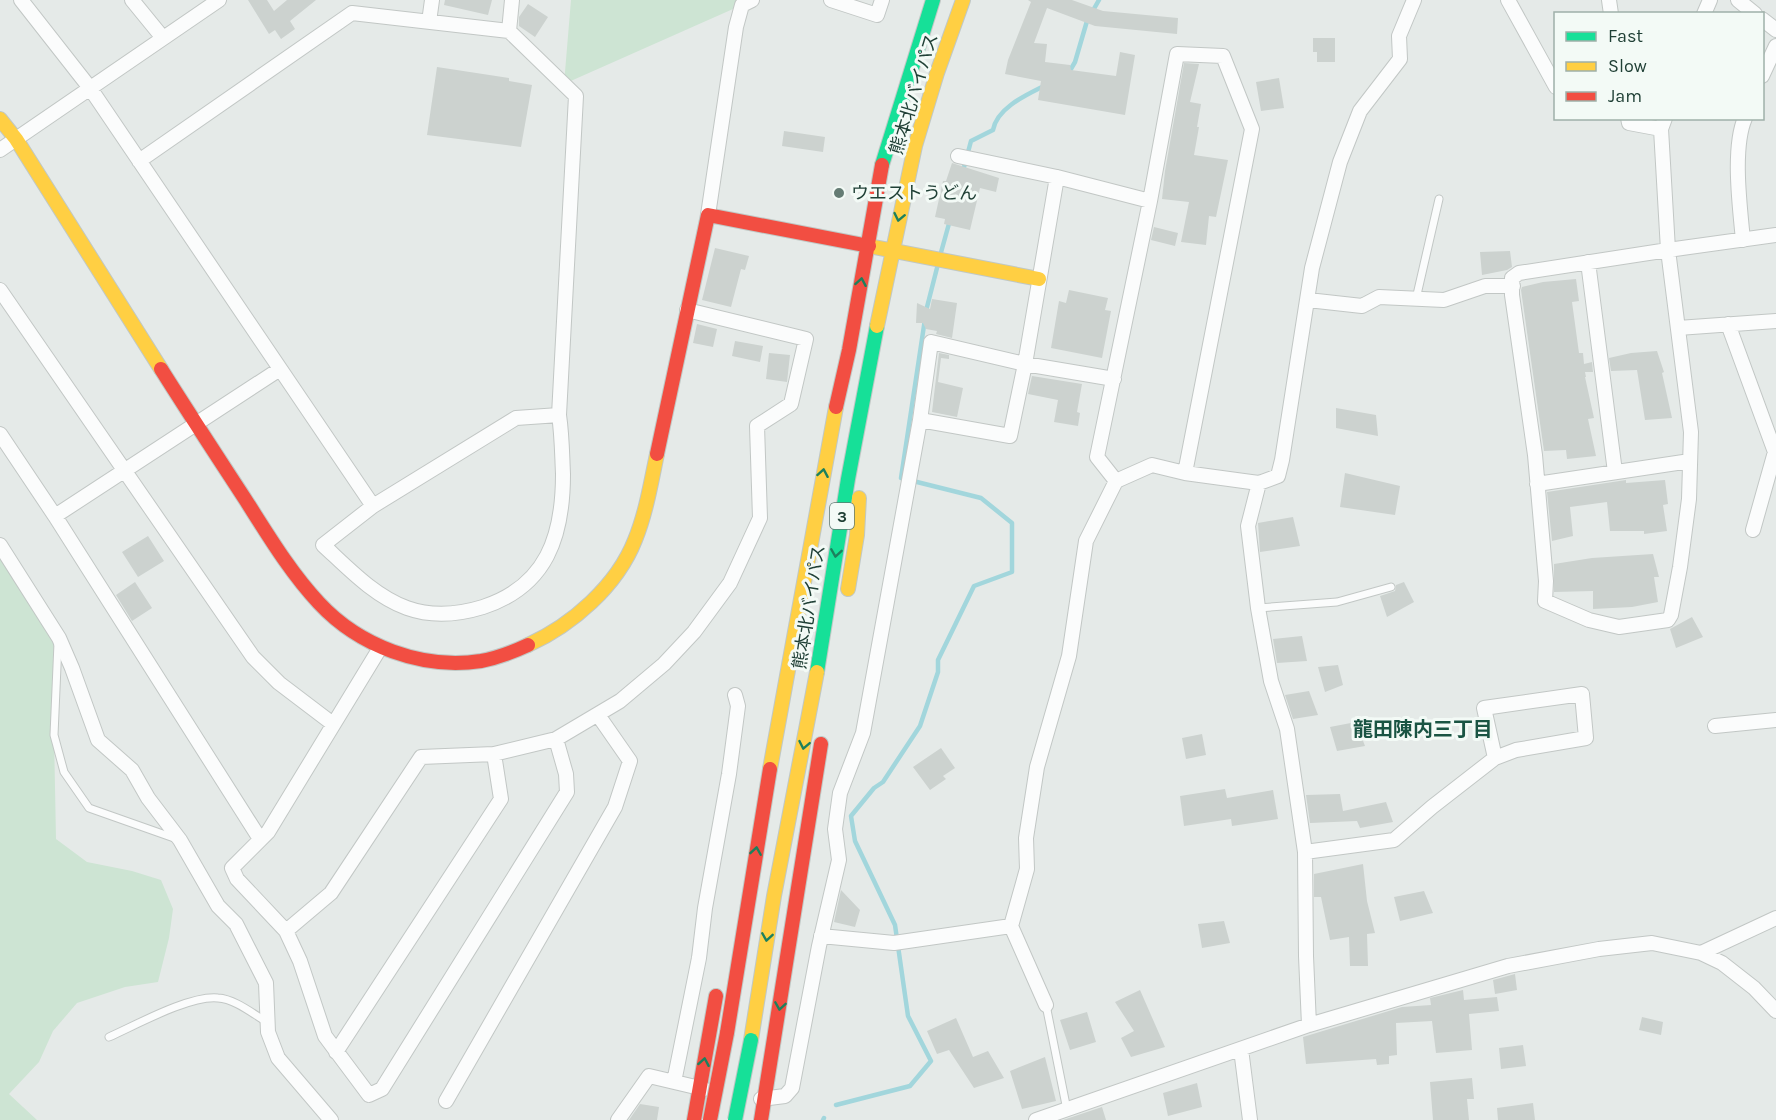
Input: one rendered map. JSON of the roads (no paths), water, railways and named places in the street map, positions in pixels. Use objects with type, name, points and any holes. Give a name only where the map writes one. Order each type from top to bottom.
[{"type":"main road","name":"熊本北バイパス","points":[[710,1120],[832,423],[849,350],[882,164],[933,0]]},
{"type":"main road","name":"熊本北バイパス","points":[[735,1120],[751,1040],[774,896],[812,705],[848,479],[892,251],[915,146],[937,73],[963,0]]},
{"type":"main road","points":[[0,119],[16,139],[195,424],[305,586],[333,617],[380,648],[427,662],[478,662],[522,649],[567,623],[600,592],[617,571],[637,537],[647,500],[708,215],[1040,279]]},
{"type":"main road","points":[[846,603],[857,535],[862,408]]},
{"type":"main road","points":[[743,850],[762,759],[784,693]]},
{"type":"main road","points":[[761,1120],[824,727]]},
{"type":"main road","points":[[694,1120],[717,986]]},
{"type":"street","points":[[21,0],[90,88],[373,506]]},
{"type":"street","points":[[132,0],[163,38]]},
{"type":"street","points":[[0,150],[219,0]]},
{"type":"street","points":[[429,22],[432,0]]},
{"type":"street","points":[[509,31],[512,0]]},
{"type":"street","points":[[708,215],[736,27],[742,5],[752,0]]},
{"type":"street","points":[[831,0],[877,15],[882,0]]},
{"type":"street","points":[[1046,1005],[1011,926],[1027,869],[1026,838],[1037,767],[1069,656],[1086,541],[1116,481],[1152,465],[1185,473],[1259,483],[1278,476],[1312,268],[1340,162],[1360,111],[1400,59],[1399,36],[1414,0]]},
{"type":"street","points":[[1508,0],[1554,83]]},
{"type":"street","points":[[1738,0],[1753,12]]},
{"type":"street","points":[[139,161],[352,13],[509,31],[576,96],[559,415],[563,437],[563,496],[557,536],[551,551],[525,584],[498,600],[469,611],[442,614],[405,607],[371,588],[323,545],[373,506],[516,418],[559,415]]},
{"type":"street","points":[[1764,21],[1776,30]]},
{"type":"street","points":[[1764,72],[1776,46]]},
{"type":"street","points":[[1116,481],[1097,457],[1150,201],[1177,54],[1223,56],[1252,129],[1185,473]]},
{"type":"street","points":[[1628,120],[1629,123],[1663,124],[1668,250],[1691,432],[1689,499],[1680,567],[1671,615],[1668,620],[1619,627],[1589,620],[1545,601],[1546,581],[1538,484],[1512,295],[1512,278],[1516,273],[1668,250],[1776,235]]},
{"type":"street","points":[[1743,240],[1739,207],[1739,147],[1745,120]]},
{"type":"street","points":[[958,156],[1057,177],[1150,201]]},
{"type":"street","points":[[920,420],[1010,436],[1025,364],[1057,177]]},
{"type":"street","points":[[1588,262],[1615,472]]},
{"type":"street","points":[[1308,300],[1362,306],[1379,297],[1444,300],[1485,286],[1513,286]]},
{"type":"street","points":[[0,290],[253,657],[279,682],[333,724]]},
{"type":"street","points":[[286,931],[332,893],[421,757],[494,754],[556,739],[598,715],[641,685],[694,632],[730,583],[760,518],[757,426],[791,404],[806,339],[687,310]]},
{"type":"street","points":[[1678,328],[1776,321]]},
{"type":"street","points":[[1728,324],[1774,452],[1753,530]]},
{"type":"street","points":[[618,1120],[650,1076],[765,1100],[785,1096],[792,1088],[821,936],[839,860],[836,829],[840,793],[863,734],[920,420],[931,342],[1025,364],[1114,379]]},
{"type":"street","points":[[55,516],[280,369]]},
{"type":"street","points":[[0,434],[55,516],[260,839]]},
{"type":"street","points":[[1538,484],[1690,461]]},
{"type":"street","points":[[1259,483],[1248,526],[1258,608],[1271,681],[1287,729],[1305,852],[1306,956],[1310,1025]]},
{"type":"street","points":[[0,545],[59,638],[98,740],[132,770],[148,798],[180,840],[218,906],[236,924],[266,983],[268,1032],[278,1058],[331,1120]]},
{"type":"street","points":[[380,648],[268,832],[232,868],[237,879],[286,931],[300,961],[325,1036],[369,1095],[382,1089],[567,792],[566,774],[556,739]]},
{"type":"street","points":[[1305,852],[1394,840],[1495,758],[1516,750],[1586,738],[1582,694],[1484,708],[1495,758]]},
{"type":"street","points":[[674,1082],[692,1000],[705,908],[729,774],[738,706],[735,695]]},
{"type":"street","points":[[446,1101],[615,807],[630,761],[598,715]]},
{"type":"street","points":[[1715,726],[1776,720]]},
{"type":"street","points":[[336,1052],[501,799],[494,754]]},
{"type":"street","points":[[1701,953],[1776,918]]},
{"type":"street","points":[[821,936],[894,943],[1011,926]]},
{"type":"street","points":[[1036,1120],[1310,1025],[1509,966],[1588,952],[1652,943],[1701,953],[1722,963],[1754,988],[1776,1011]]},
{"type":"street","points":[[1241,1049],[1250,1120]]},
{"type":"lane","points":[[1416,298],[1439,199]]},
{"type":"lane","points":[[1258,608],[1337,602],[1391,587]]},
{"type":"lane","points":[[59,638],[54,735],[64,772],[89,808],[180,840]]},
{"type":"lane","points":[[110,1037],[194,1000],[218,998],[233,1002],[268,1022]]},
{"type":"lane","points":[[1046,1005],[1067,1110]]},
{"type":"waterway","points":[[1068,74],[1075,62],[1087,21],[1099,0]]},
{"type":"waterway","points":[[963,171],[971,141],[993,130],[1000,115],[1013,103],[1044,86]]},
{"type":"waterway","points":[[940,256],[950,220]]},
{"type":"waterway","points":[[926,311],[938,264]]},
{"type":"waterway","points":[[836,1105],[910,1086],[931,1061],[908,1016],[895,925],[855,841],[851,816],[874,788],[883,782],[920,726],[938,672],[938,660],[974,586],[1012,572],[1012,523],[981,498],[901,478],[925,319]]},
{"type":"place","name":"ウエストうどん","points":[[839,193]]},
{"type":"district","name":"龍田陳内三丁目","points":[[1423,729]]}]
